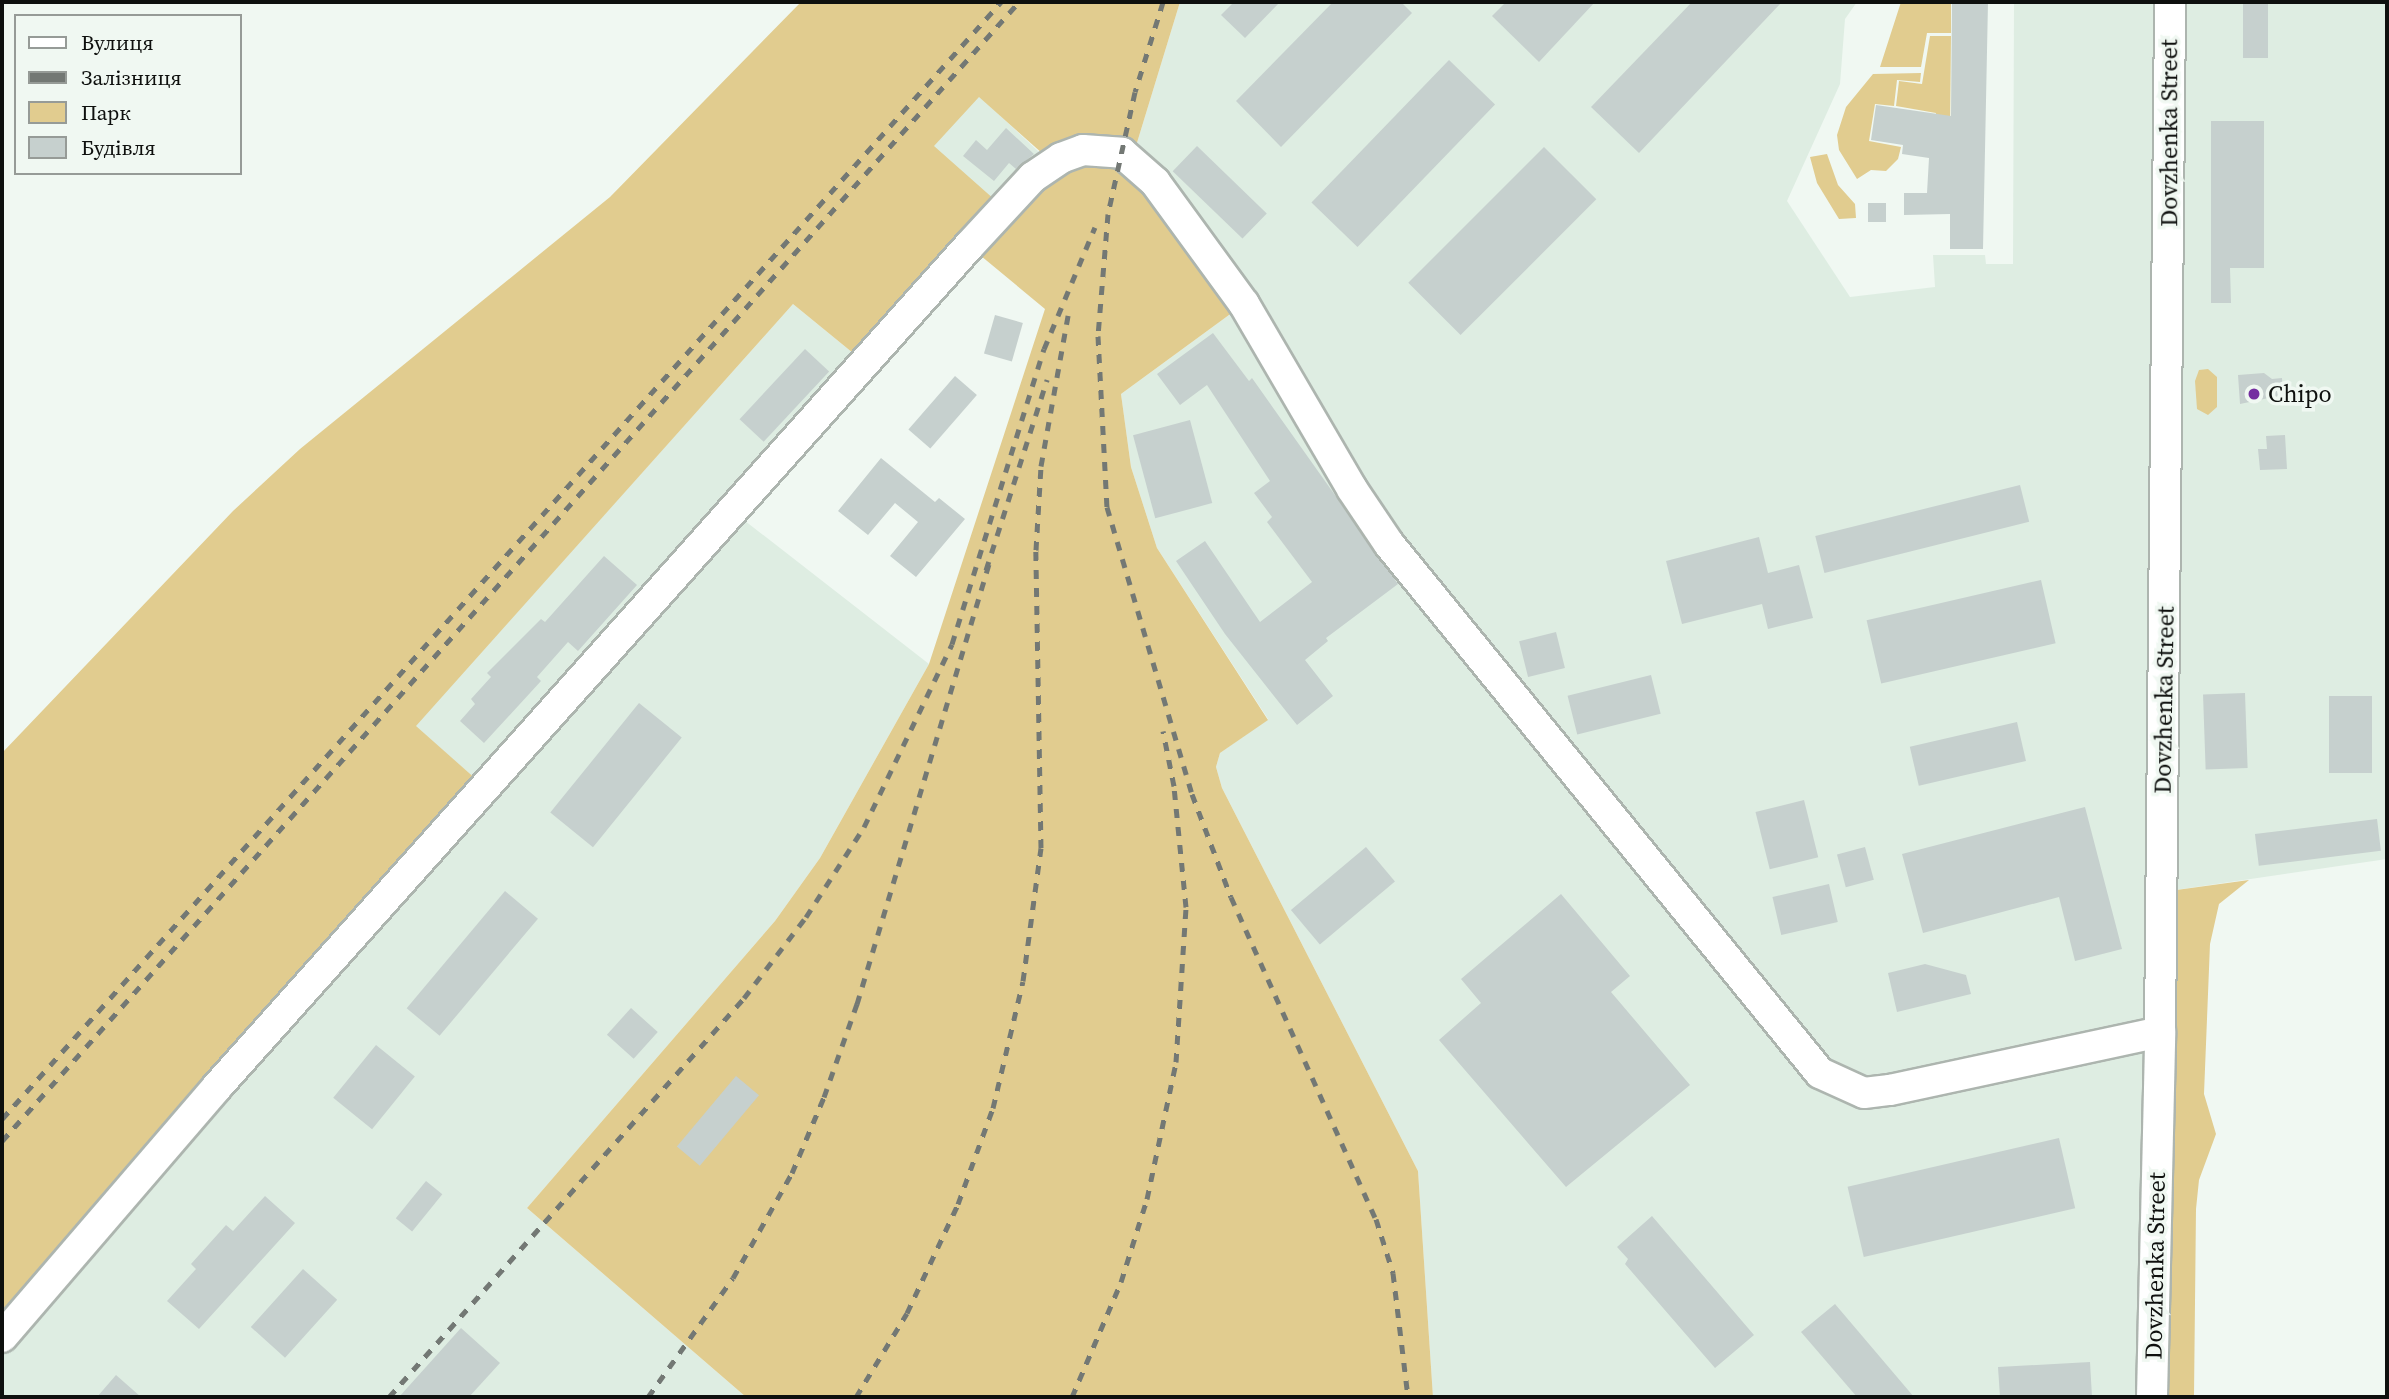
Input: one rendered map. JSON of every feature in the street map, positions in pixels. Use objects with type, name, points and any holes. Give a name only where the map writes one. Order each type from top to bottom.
[{"type":"street","name":"Dovzhenka Street","points":[[2152,1397],[2160,1032],[2170,2]]},
{"type":"street","points":[[2,1337],[217,1087],[969,246],[1033,177],[1061,158],[1083,150],[1122,153],[1155,183],[1244,304],[1352,489],[1396,552],[1820,1073],[1864,1093],[1890,1090],[2160,1032]]},
{"type":"shaded area","points":[[1180,2],[1857,2],[1845,19],[1840,84],[1787,201],[1850,297],[1935,287],[1933,255],[1985,255],[1986,264],[2013,264],[2014,2],[2387,2],[2387,859],[2162,892],[2152,1397],[1433,1397],[1418,1171],[1222,788],[1216,767],[1220,753],[1268,719],[1157,548],[1131,467],[1121,394],[1244,304],[1132,159]]},
{"type":"shaded area","points":[[979,96],[1051,164],[1005,213],[933,146]]},
{"type":"shaded area","points":[[793,304],[864,362],[731,510],[929,664],[820,858],[775,921],[527,1208],[746,1397],[2,1397],[2,1337],[486,788],[415,726]]},
{"type":"green space","points":[[801,2],[1180,2],[1132,159],[1244,304],[1121,394],[1131,467],[1157,548],[1268,720],[1220,753],[1216,767],[1222,788],[1418,1171],[1433,1397],[746,1397],[527,1208],[775,921],[820,858],[929,664],[1045,309],[969,246],[864,362],[793,304],[416,726],[486,788],[2,1337],[2,753],[233,511],[300,449],[610,197]],"holes":[[[979,97],[1052,162],[1004,208],[934,146]]]},
{"type":"green space","points":[[1901,2],[1951,2],[1951,33],[1927,33],[1921,67],[1880,67]]},
{"type":"green space","points":[[1930,36],[1951,36],[1950,131],[1934,129],[1936,113],[1896,106],[1899,81],[1922,84]]},
{"type":"green space","points":[[1921,73],[1920,82],[1897,80],[1894,106],[1875,104],[1869,141],[1901,147],[1898,159],[1886,171],[1871,170],[1857,179],[1839,150],[1837,135],[1846,107],[1873,74]]},
{"type":"green space","points":[[1827,154],[1838,185],[1855,204],[1856,218],[1839,219],[1817,183],[1810,157]]},
{"type":"green space","points":[[2208,369],[2217,377],[2217,407],[2208,415],[2197,409],[2195,381],[2199,370]]},
{"type":"green space","points":[[2249,880],[2219,904],[2210,944],[2204,1094],[2216,1134],[2199,1180],[2196,1209],[2194,1397],[2152,1397],[2162,892]]},
{"type":"building","points":[[1234,2],[1280,2],[1245,38],[1221,15]]},
{"type":"building","points":[[1333,2],[1401,2],[1412,13],[1281,147],[1236,101]]},
{"type":"building","points":[[1506,2],[1595,2],[1539,62],[1492,16]]},
{"type":"building","points":[[1692,2],[1782,2],[1639,153],[1591,107]]},
{"type":"building","points":[[1952,2],[1988,2],[1983,249],[1950,249],[1950,214],[1904,215],[1904,193],[1927,193],[1929,158],[1902,154],[1903,145],[1871,140],[1876,105],[1951,116]]},
{"type":"building","points":[[2243,2],[2268,2],[2268,58],[2243,58]]},
{"type":"building","points":[[1449,60],[1495,104],[1357,247],[1311,202]]},
{"type":"building","points":[[2211,121],[2264,121],[2264,268],[2230,268],[2231,303],[2211,303]]},
{"type":"building","points":[[1006,128],[1034,154],[1016,169],[1009,163],[994,181],[963,156],[976,140],[987,150]]},
{"type":"building","points":[[1197,146],[1267,213],[1242,239],[1173,171]]},
{"type":"building","points":[[1544,147],[1596,199],[1461,335],[1408,283]]},
{"type":"building","points":[[1868,203],[1886,203],[1886,222],[1868,222]]},
{"type":"building","points":[[995,315],[1023,323],[1012,361],[984,353]]},
{"type":"building","points":[[1213,333],[1249,381],[1252,378],[1398,584],[1326,638],[1328,641],[1305,660],[1333,696],[1297,725],[1225,634],[1176,561],[1205,541],[1260,622],[1312,582],[1267,522],[1272,517],[1254,493],[1270,481],[1207,385],[1180,405],[1157,374]]},
{"type":"building","points":[[805,349],[829,372],[764,442],[740,419]]},
{"type":"building","points":[[2264,373],[2272,379],[2282,378],[2283,395],[2240,404],[2238,375]]},
{"type":"building","points":[[955,376],[977,395],[930,449],[908,430]]},
{"type":"building","points":[[1190,420],[1212,503],[1155,518],[1133,435]]},
{"type":"building","points":[[2285,435],[2287,469],[2260,470],[2258,449],[2267,449],[2266,436]]},
{"type":"building","points":[[881,458],[935,502],[939,498],[965,519],[916,577],[890,556],[918,522],[895,503],[868,535],[838,511]]},
{"type":"building","points":[[2020,485],[2029,522],[1824,573],[1815,536]]},
{"type":"building","points":[[1759,537],[1768,573],[1799,565],[1813,618],[1768,629],[1762,604],[1682,624],[1666,561]]},
{"type":"building","points":[[604,556],[637,585],[578,651],[568,642],[537,677],[541,681],[484,743],[460,721],[475,704],[471,699],[491,677],[487,673],[541,619],[545,622]]},
{"type":"building","points":[[2041,580],[2056,643],[1881,684],[1867,620]]},
{"type":"building","points":[[1556,632],[1565,668],[1528,677],[1519,641]]},
{"type":"building","points":[[1651,675],[1661,714],[1577,735],[1568,696]]},
{"type":"building","points":[[2245,693],[2248,768],[2206,769],[2203,694]]},
{"type":"building","points":[[2329,696],[2372,696],[2372,773],[2329,773]]},
{"type":"building","points":[[639,703],[682,738],[593,847],[550,813]]},
{"type":"building","points":[[2017,722],[2026,761],[1919,786],[1910,747]]},
{"type":"building","points":[[1804,800],[1818,857],[1770,869],[1755,812]]},
{"type":"building","points":[[2085,807],[2122,949],[2075,961],[2059,897],[1923,933],[1902,854]]},
{"type":"building","points":[[2377,819],[2381,851],[2259,866],[2255,834]]},
{"type":"building","points":[[1366,847],[1395,881],[1320,944],[1291,910]]},
{"type":"building","points":[[1865,847],[1874,880],[1846,887],[1837,855]]},
{"type":"building","points":[[1829,884],[1838,922],[1781,935],[1772,897]]},
{"type":"building","points":[[505,891],[538,919],[440,1036],[407,1008]]},
{"type":"building","points":[[1561,894],[1630,976],[1611,992],[1690,1085],[1566,1187],[1439,1040],[1481,1003],[1461,979]]},
{"type":"building","points":[[1925,964],[1966,975],[1971,994],[1897,1012],[1888,973]]},
{"type":"building","points":[[631,1008],[658,1032],[634,1059],[607,1035]]},
{"type":"building","points":[[376,1045],[415,1076],[372,1129],[333,1098]]},
{"type":"building","points":[[736,1076],[759,1095],[700,1166],[677,1146]]},
{"type":"building","points":[[2059,1138],[2075,1208],[1864,1257],[1848,1187]]},
{"type":"building","points":[[426,1181],[442,1194],[412,1232],[396,1218]]},
{"type":"building","points":[[265,1196],[295,1223],[199,1329],[167,1301],[196,1269],[191,1264],[226,1225],[233,1231]]},
{"type":"building","points":[[1652,1216],[1754,1335],[1715,1368],[1625,1264],[1628,1259],[1617,1247]]},
{"type":"building","points":[[303,1269],[337,1300],[285,1358],[251,1327]]},
{"type":"building","points":[[1835,1304],[1914,1397],[1857,1397],[1801,1332]]},
{"type":"building","points":[[461,1328],[500,1363],[469,1397],[399,1397]]},
{"type":"building","points":[[2090,1362],[2092,1397],[2000,1397],[1998,1367]]},
{"type":"building","points":[[116,1375],[141,1397],[97,1397]]},
{"type":"railway","points":[[2,1119],[1001,2]]},
{"type":"railway","points":[[2,1141],[1019,2]]},
{"type":"railway","points":[[1163,2],[1135,92],[1108,214],[1098,336],[1107,507],[1192,794],[1231,897],[1376,1219],[1393,1273],[1408,1397]]},
{"type":"railway","points":[[389,1397],[744,998],[806,917],[864,827],[952,644],[1044,349],[1095,227]]},
{"type":"railway","points":[[856,1397],[907,1313],[958,1204],[993,1108],[1023,981],[1041,848],[1036,550],[1041,466],[1069,310]]},
{"type":"railway","points":[[986,570],[1047,380]]},
{"type":"railway","points":[[648,1397],[733,1278],[792,1173],[824,1097],[857,1004],[989,563]]},
{"type":"railway","points":[[1072,1397],[1121,1282],[1147,1199],[1176,1062],[1186,907],[1174,786],[1163,731]]},
{"type":"place","name":"Chipo","points":[[2254,394]]}]
